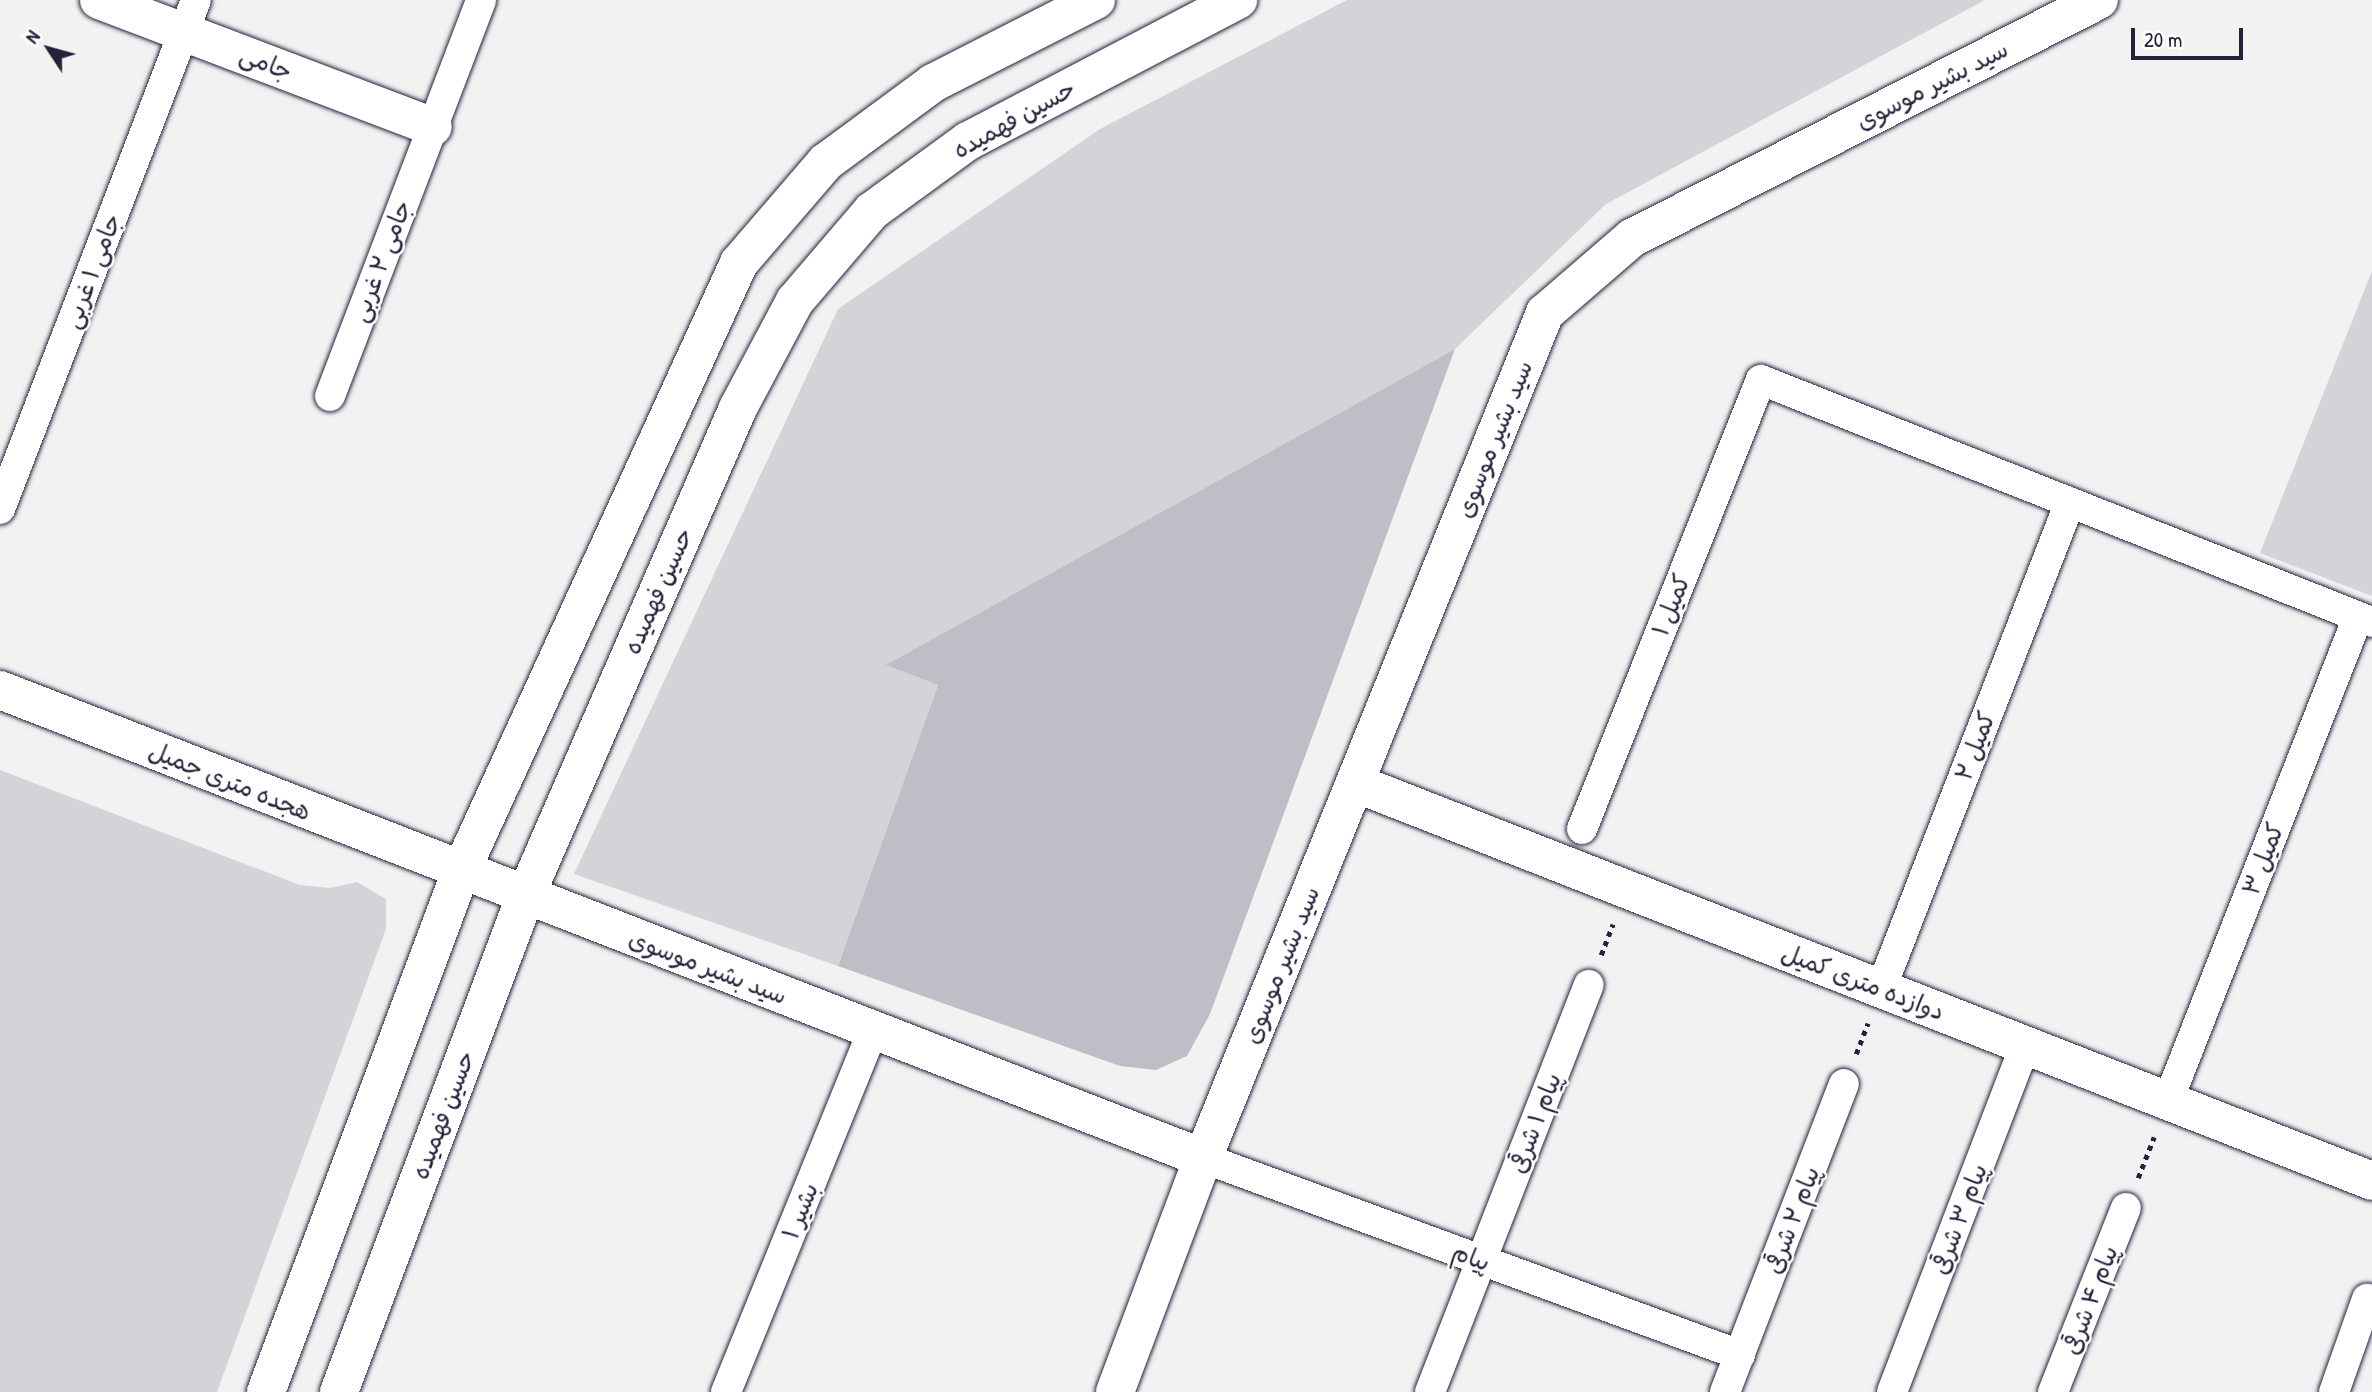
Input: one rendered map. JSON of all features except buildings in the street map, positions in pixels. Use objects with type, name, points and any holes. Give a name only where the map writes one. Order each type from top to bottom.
[{"type":"street","name":"جامی","points":[[99,0],[190,16],[433,127]]},
{"type":"street","name":"جامی ۲ غربی","points":[[330,396],[481,0]]},
{"type":"street","points":[[266,1392],[461,871],[738,263],[837,154],[933,83],[1096,0]]},
{"type":"street","name":"حسین فهمیده","points":[[339,1392],[525,897],[738,408],[795,301],[872,211],[968,141],[1238,0]]},
{"type":"street","name":"سید بشیر موسوی","points":[[1115,1392],[1203,1158],[1545,313],[1632,238],[2099,0]]},
{"type":"street","name":"جامی ۱ غربی","points":[[0,509],[190,16]]},
{"type":"street","name":"کمیل ۱","points":[[1581,829],[1761,380],[2070,502]]},
{"type":"street","points":[[2070,502],[2365,620]]},
{"type":"street","name":"کمیل ۲","points":[[1881,989],[2070,502]]},
{"type":"street","name":"کمیل ۳","points":[[2168,1101],[2365,620]]},
{"type":"street","name":"هجده متری جمیل","points":[[0,690],[525,897]]},
{"type":"street","name":"دوازده متری کمیل","points":[[1355,783],[2372,1181]]},
{"type":"street","name":"سید بشیر موسوی","points":[[525,897],[1203,1158]]},
{"type":"street","name":"پیام ۱ شرقی","points":[[1430,1392],[1589,985]]},
{"type":"street","name":"بشیر ۱","points":[[726,1392],[873,1030]]},
{"type":"street","name":"پیام ۳ شرقی","points":[[1892,1392],[2025,1045]]},
{"type":"street","name":"پیام ۲ شرقی","points":[[1725,1392],[1844,1084]]},
{"type":"street","name":"پیام","points":[[1203,1158],[1740,1356]]},
{"type":"street","name":"پیام ۴ شرقی","points":[[2053,1392],[2126,1208]]},
{"type":"street","points":[[2334,1392],[2367,1299]]},
{"type":"path","points":[[1589,985],[1626,889]]},
{"type":"path","points":[[1844,1084],[1881,989]]},
{"type":"path","points":[[2126,1208],[2168,1101]]},
{"type":"shaded area","points":[[1347,0],[1985,0],[1606,204],[1455,349],[887,665],[938,685],[838,966],[574,874],[838,309],[1100,129]]},
{"type":"shaded area","points":[[2372,271],[2372,596],[2260,553]]},
{"type":"shaded area","points":[[0,770],[300,885],[330,888],[357,882],[386,899],[386,929],[217,1392],[0,1392]]}]
